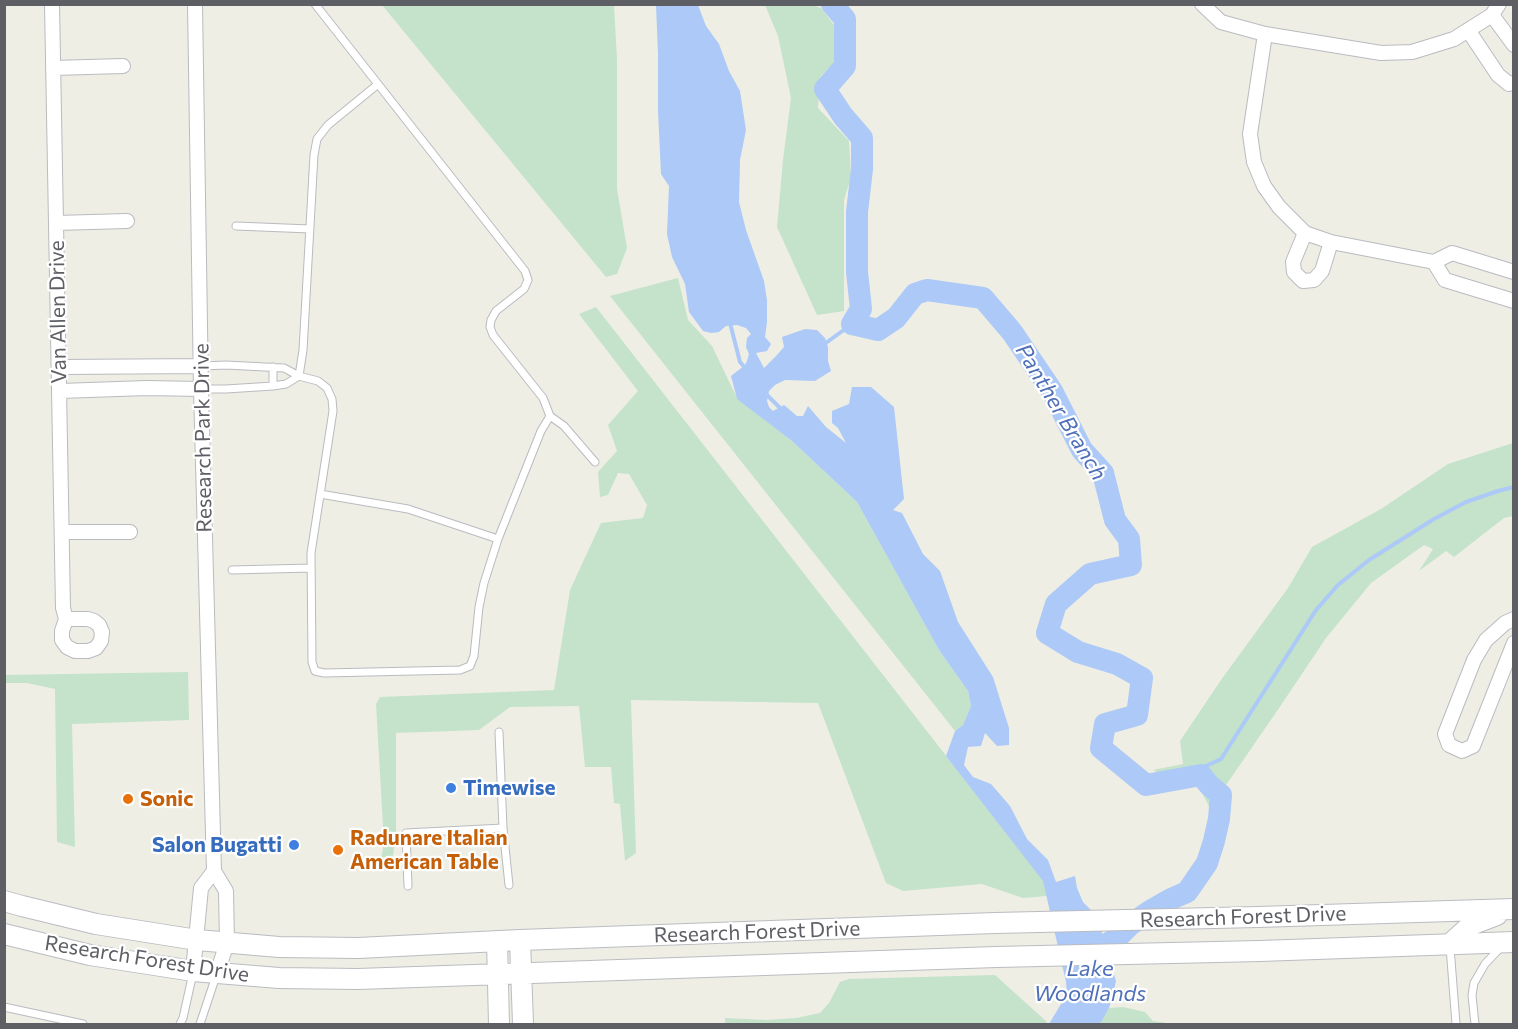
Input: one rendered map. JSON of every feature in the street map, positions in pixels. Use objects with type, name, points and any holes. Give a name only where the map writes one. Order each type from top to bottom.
[{"type":"main road","name":"Research Forest Drive","points":[[4,901],[96,924],[197,940],[279,947],[358,948],[994,923],[1512,909]]},
{"type":"main road","points":[[1449,945],[1471,925],[1512,909]]},
{"type":"main road","name":"Research Forest Drive","points":[[4,934],[90,955],[193,971],[279,978],[358,979],[1509,942]]},
{"type":"main road","points":[[520,940],[523,1024]]},
{"type":"main road","points":[[497,941],[499,1024]]},
{"type":"street","name":"Van Allen Drive","points":[[52,4],[63,608],[66,619]]},
{"type":"street","name":"Research Park Drive","points":[[195,4],[201,389],[214,871],[226,891],[227,943],[217,973]]},
{"type":"street","points":[[1203,4],[1221,22],[1265,34],[1381,53],[1412,52],[1454,39],[1495,10],[1514,45]]},
{"type":"street","points":[[1468,30],[1498,75],[1509,84],[1514,83]]},
{"type":"street","points":[[1265,34],[1250,134],[1254,162],[1264,186],[1279,207],[1305,233],[1331,242],[1434,262],[1452,253],[1514,272]]},
{"type":"street","points":[[53,68],[123,66]]},
{"type":"street","points":[[56,223],[127,221]]},
{"type":"street","points":[[1305,233],[1293,262],[1294,272],[1303,282],[1314,280],[1322,271],[1331,242]]},
{"type":"street","points":[[1434,262],[1445,280],[1514,301]]},
{"type":"street","points":[[59,367],[202,366]]},
{"type":"street","points":[[60,391],[201,389]]},
{"type":"street","points":[[62,531],[130,532]]},
{"type":"street","points":[[1514,619],[1505,623],[1486,640],[1474,660],[1445,734],[1449,745],[1462,751],[1473,746],[1514,643]]},
{"type":"street","name":"Research Park Drive","points":[[193,971],[201,888],[214,871]]},
{"type":"lane","points":[[315,4],[525,271],[528,280],[524,289],[496,311],[490,327],[494,336],[543,398],[549,416],[564,426],[595,462]]},
{"type":"lane","points":[[201,389],[273,386],[286,384],[298,376],[303,350],[314,155],[317,139],[328,124],[377,85]]},
{"type":"lane","points":[[236,226],[310,229]]},
{"type":"lane","points":[[202,366],[284,368],[298,376],[318,381],[327,388],[332,399],[333,411],[311,553],[312,662],[315,671],[324,673],[460,670],[470,666],[474,656],[484,583],[498,540],[549,416]]},
{"type":"lane","points":[[273,367],[273,386]]},
{"type":"lane","points":[[320,494],[408,509],[498,540]]},
{"type":"lane","points":[[232,570],[311,568]]},
{"type":"lane","points":[[499,732],[503,828],[509,885]]},
{"type":"lane","points":[[408,886],[406,833],[503,828]]},
{"type":"lane","points":[[1475,1024],[1472,994],[1474,983],[1485,964],[1509,942]]},
{"type":"lane","points":[[1449,945],[1456,1024]]},
{"type":"lane","points":[[180,1024],[193,971]]},
{"type":"lane","points":[[200,1024],[217,973]]},
{"type":"lane","points":[[4,1007],[83,1024]]},
{"type":"green space","points":[[382,5],[614,5],[617,59],[617,189],[627,248],[617,274],[606,277]]},
{"type":"green space","points":[[765,5],[812,5],[821,8],[840,33],[837,60],[820,77],[818,108],[849,141],[851,177],[844,200],[844,311],[817,315],[777,227],[791,98],[778,36]]},
{"type":"green space","points":[[678,278],[688,320],[712,346],[737,398],[792,441],[857,502],[939,650],[968,691],[971,706],[963,725],[955,731],[610,296]]},
{"type":"green space","points":[[596,307],[1043,880],[1047,896],[1023,898],[982,884],[903,891],[886,883],[818,703],[631,700],[636,853],[625,861],[620,804],[614,803],[611,767],[585,767],[579,706],[510,707],[479,730],[396,733],[396,835],[391,868],[379,871],[384,843],[376,704],[380,697],[554,690],[570,590],[601,523],[643,518],[647,505],[629,474],[618,473],[608,495],[600,497],[598,472],[617,451],[608,425],[638,391],[579,314]]},
{"type":"green space","points":[[1513,443],[1513,516],[1504,518],[1454,557],[1446,551],[1419,571],[1433,549],[1424,545],[1371,583],[1326,638],[1226,785],[1222,816],[1214,816],[1197,783],[1162,785],[1165,776],[1153,770],[1183,764],[1180,741],[1288,588],[1312,547],[1381,509],[1448,464]]},
{"type":"green space","points":[[188,672],[189,720],[72,724],[75,847],[57,842],[55,689],[27,683],[5,683],[5,675]]},
{"type":"green space","points":[[995,975],[1047,1022],[1046,1024],[725,1024],[725,1018],[767,1020],[796,1018],[820,1013],[829,1003],[840,982],[849,979]]},
{"type":"green space","points":[[1123,1007],[1145,1012],[1153,1021],[1167,1024],[1099,1024],[1109,1008]]},
{"type":"water","name":"Lake Woodlands","points":[[656,5],[698,5],[706,26],[719,44],[729,71],[740,91],[746,130],[740,160],[739,202],[764,281],[767,300],[765,337],[771,344],[767,351],[756,353],[764,368],[784,347],[782,337],[805,329],[817,330],[825,338],[828,347],[831,371],[815,381],[785,380],[775,385],[769,391],[767,401],[769,407],[773,411],[784,405],[797,416],[803,416],[808,406],[826,427],[846,443],[838,428],[832,423],[832,411],[849,404],[852,387],[871,387],[894,407],[904,499],[893,510],[902,513],[923,554],[940,571],[958,622],[993,677],[1009,728],[1009,745],[997,746],[985,733],[981,746],[968,747],[964,765],[973,777],[991,784],[1010,806],[1027,839],[1048,860],[1056,882],[1075,876],[1083,902],[1097,916],[1116,981],[1109,1008],[1099,1024],[1049,1024],[1067,994],[1043,881],[946,756],[955,731],[963,725],[971,706],[968,691],[939,650],[857,502],[792,441],[737,399],[731,376],[747,361],[749,354],[746,347],[747,338],[751,334],[746,328],[737,325],[726,326],[719,332],[703,331],[689,312],[685,284],[672,257],[667,234],[669,186],[661,174]]},
{"type":"waterway","name":"Panther Branch","points":[[832,4],[845,19],[845,66],[825,89],[843,116],[862,138],[862,169],[857,212],[857,272],[861,309],[852,324],[878,330],[896,318],[915,294],[927,290],[983,298],[1012,332],[1052,391],[1082,450],[1103,473],[1115,520],[1129,539],[1131,565],[1090,574],[1056,604],[1047,633],[1078,652],[1117,664],[1142,678],[1137,715],[1105,724],[1101,748],[1146,785],[1201,775],[1221,795],[1219,819],[1207,863],[1187,892],[1150,911],[1130,925],[1116,939],[1105,945],[1068,1024]]},
{"type":"waterway","points":[[730,323],[740,362],[746,369]]},
{"type":"waterway","points":[[823,345],[852,324]]},
{"type":"waterway","points":[[766,394],[782,410]]},
{"type":"waterway","points":[[1201,775],[1206,766],[1221,759],[1316,610],[1338,585],[1369,560],[1434,519],[1466,502],[1514,487]]},
{"type":"place","name":"Timewise","points":[[451,788]]},
{"type":"place","name":"Sonic","points":[[128,799]]},
{"type":"place","name":"Salon Bugatti","points":[[294,845]]},
{"type":"place","name":"Radunare Italian American Table","points":[[338,850]]}]
